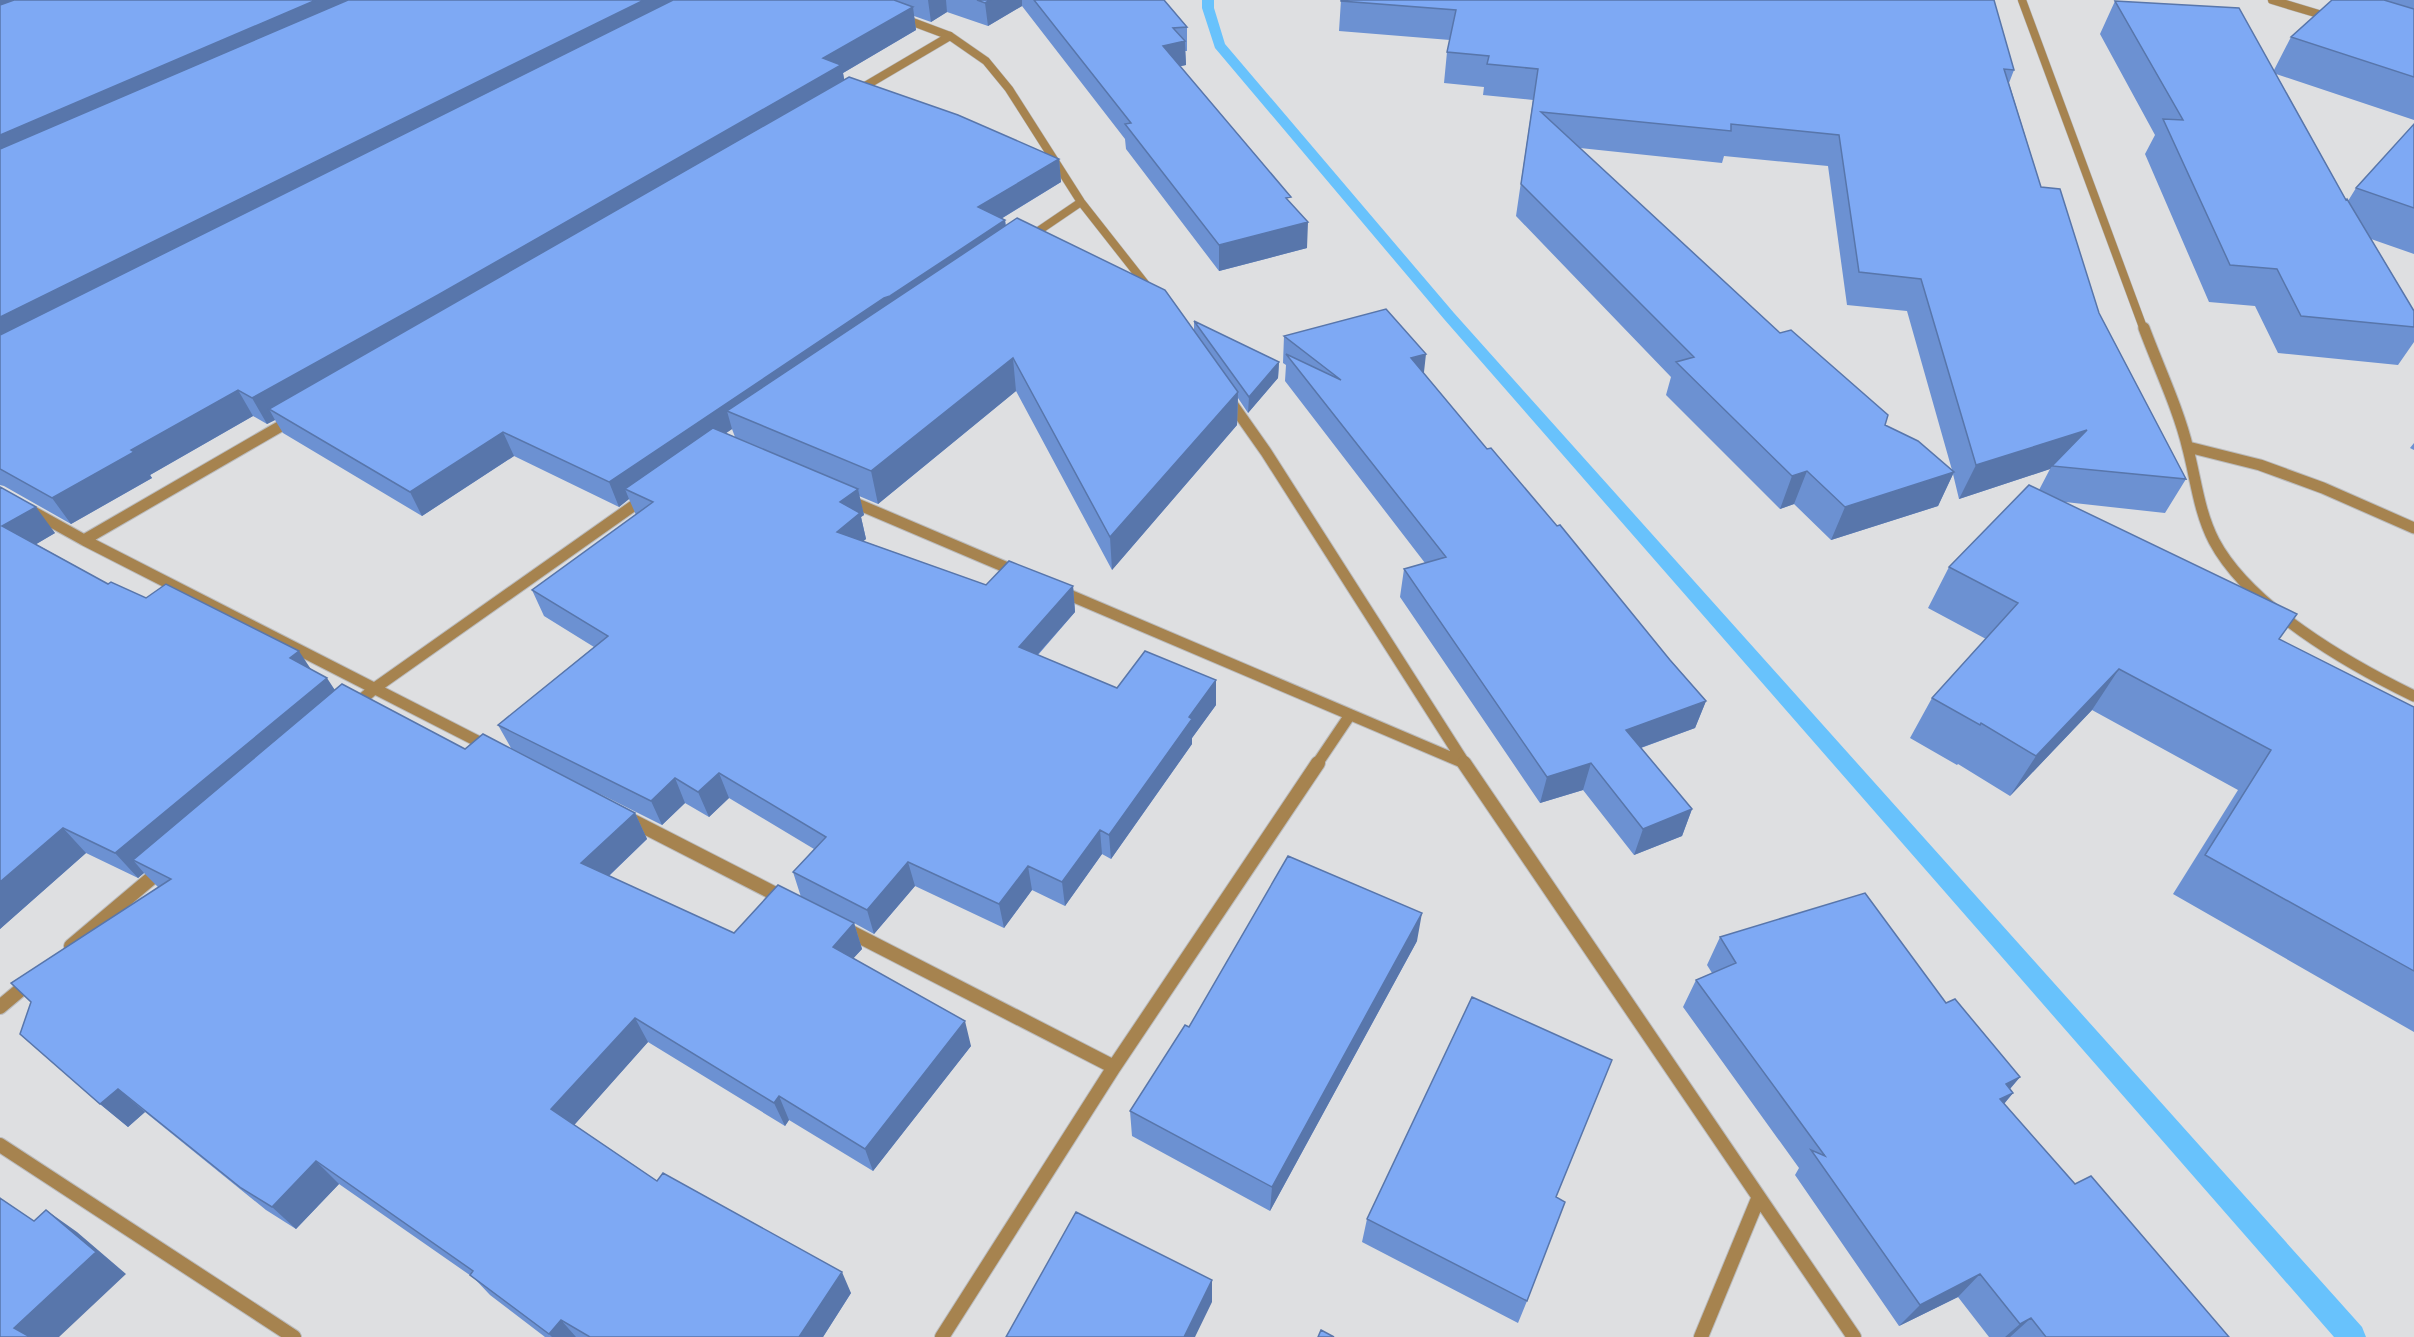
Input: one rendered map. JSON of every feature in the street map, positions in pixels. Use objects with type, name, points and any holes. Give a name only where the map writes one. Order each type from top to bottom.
[{"type":"street","points":[[2022,0],[2188,447],[2200,505],[2220,552],[2252,589],[2316,641],[2375,678],[2414,696]]},
{"type":"street","points":[[2272,0],[2337,20]]},
{"type":"street","points":[[885,12],[950,36],[986,61],[1009,89],[1052,164],[1158,300]]},
{"type":"street","points":[[843,99],[950,36]]},
{"type":"street","points":[[853,93],[864,97]]},
{"type":"street","points":[[1013,248],[1082,202]]},
{"type":"street","points":[[1219,385],[1266,452],[1465,764],[1758,1199],[1854,1337]]},
{"type":"street","points":[[84,540],[299,415]]},
{"type":"street","points":[[2188,447],[2271,469],[2324,488],[2414,528]]},
{"type":"street","points":[[348,712],[375,688],[653,492]]},
{"type":"street","points":[[840,496],[1024,576]]},
{"type":"street","points":[[19,503],[84,540],[502,753]]},
{"type":"street","points":[[1046,585],[1465,764]]},
{"type":"street","points":[[942,1337],[1114,1067],[1350,716]]},
{"type":"street","points":[[618,813],[797,905]]},
{"type":"street","points":[[64,952],[174,859]]},
{"type":"street","points":[[829,921],[1114,1067]]},
{"type":"street","points":[[0,1006],[37,976]]},
{"type":"street","points":[[0,1144],[294,1337]]},
{"type":"street","points":[[1701,1337],[1758,1199]]},
{"type":"building","points":[[14,0],[316,0],[0,135],[0,5]]},
{"type":"building","points":[[348,0],[644,0],[0,317],[0,149]]},
{"type":"building","points":[[673,0],[894,0],[913,7],[823,58],[841,65],[438,295],[252,398],[238,390],[131,450],[134,452],[52,498],[0,469],[0,335]]},
{"type":"building","points":[[1034,0],[1164,0],[1187,27],[1173,28],[1185,41],[1163,46],[1291,197],[1286,198],[1308,222],[1219,245],[1125,124],[1131,123]]},
{"type":"building","points":[[1341,0],[1994,0],[2014,70],[2004,69],[2041,187],[2060,189],[2099,313],[2186,479],[2052,466],[2087,430],[1976,465],[1921,279],[1859,272],[1839,135],[1731,124],[1731,131],[1541,112],[1780,333],[1791,330],[1888,415],[1885,425],[1918,441],[1954,472],[1845,507],[1807,471],[1792,476],[1676,362],[1694,357],[1521,184],[1538,69],[1487,64],[1489,56],[1447,52],[1456,10]]},
{"type":"building","points":[[2332,0],[2384,0],[2414,9],[2414,77],[2291,37]]},
{"type":"building","points":[[2115,1],[2239,8],[2346,200],[2414,311],[2414,327],[2301,316],[2277,269],[2230,265],[2163,119],[2183,120]]},
{"type":"building","points":[[849,77],[958,115],[1059,159],[978,207],[1005,220],[609,482],[503,432],[410,492],[269,409]]},
{"type":"building","points":[[2414,124],[2414,208],[2356,188]]},
{"type":"building","points":[[1017,218],[1165,290],[1238,392],[1110,537],[1013,358],[871,471],[727,411]]},
{"type":"building","points":[[1386,309],[1426,354],[1411,358],[1487,449],[1491,448],[1557,526],[1560,525],[1706,701],[1626,730],[1692,809],[1643,829],[1591,763],[1547,777],[1404,569],[1446,557],[1286,354],[1341,380],[1284,336]]},
{"type":"building","points":[[1194,321],[1279,362],[1249,397]]},
{"type":"building","points":[[713,428],[858,489],[840,502],[860,513],[837,532],[986,585],[1009,561],[1073,586],[1019,647],[1117,688],[1145,651],[1216,680],[1189,717],[1192,719],[1109,835],[1100,830],[1062,882],[1028,866],[999,904],[908,862],[867,910],[793,872],[826,837],[719,773],[698,792],[675,778],[651,801],[498,725],[608,636],[532,590],[653,502],[625,489]]},
{"type":"building","points":[[2029,485],[2297,614],[2279,639],[2414,707],[2414,971],[2205,855],[2271,750],[2119,669],[2036,756],[1981,723],[1980,725],[1932,698],[2018,603],[1949,567]]},
{"type":"building","points":[[0,487],[36,507],[2,526],[108,584],[111,582],[146,598],[166,584],[299,651],[290,658],[327,678],[115,853],[63,828],[0,882]]},
{"type":"building","points":[[342,684],[465,749],[483,734],[635,813],[581,863],[734,933],[778,885],[854,923],[833,947],[965,1021],[865,1149],[779,1096],[774,1103],[635,1018],[551,1109],[657,1181],[663,1173],[842,1272],[799,1337],[590,1337],[561,1320],[549,1334],[470,1275],[473,1271],[316,1161],[272,1207],[241,1188],[118,1089],[100,1104],[20,1034],[31,1002],[11,983],[171,879],[133,860]]},
{"type":"building","points":[[1288,856],[1422,913],[1272,1187],[1130,1111],[1185,1025],[1189,1027]]},
{"type":"building","points":[[1865,893],[1946,1003],[1955,999],[2020,1077],[2006,1084],[2013,1093],[2000,1099],[2075,1184],[2091,1176],[2229,1337],[2046,1337],[2031,1318],[2020,1324],[1980,1274],[1920,1305],[1811,1150],[1825,1156],[1696,980],[1736,963],[1720,937]]},
{"type":"building","points":[[1472,997],[1612,1060],[1556,1197],[1565,1202],[1527,1301],[1367,1219]]},
{"type":"building","points":[[0,1198],[34,1221],[46,1210],[96,1252],[14,1328],[30,1337],[0,1337]]},
{"type":"building","points":[[1076,1212],[1212,1280],[1184,1337],[1006,1337]]},
{"type":"building","points":[[1321,1330],[1334,1337],[1318,1337]]},
{"type":"waterway","points":[[1208,0],[1208,8],[1219,45],[1449,316],[2352,1337]]}]
